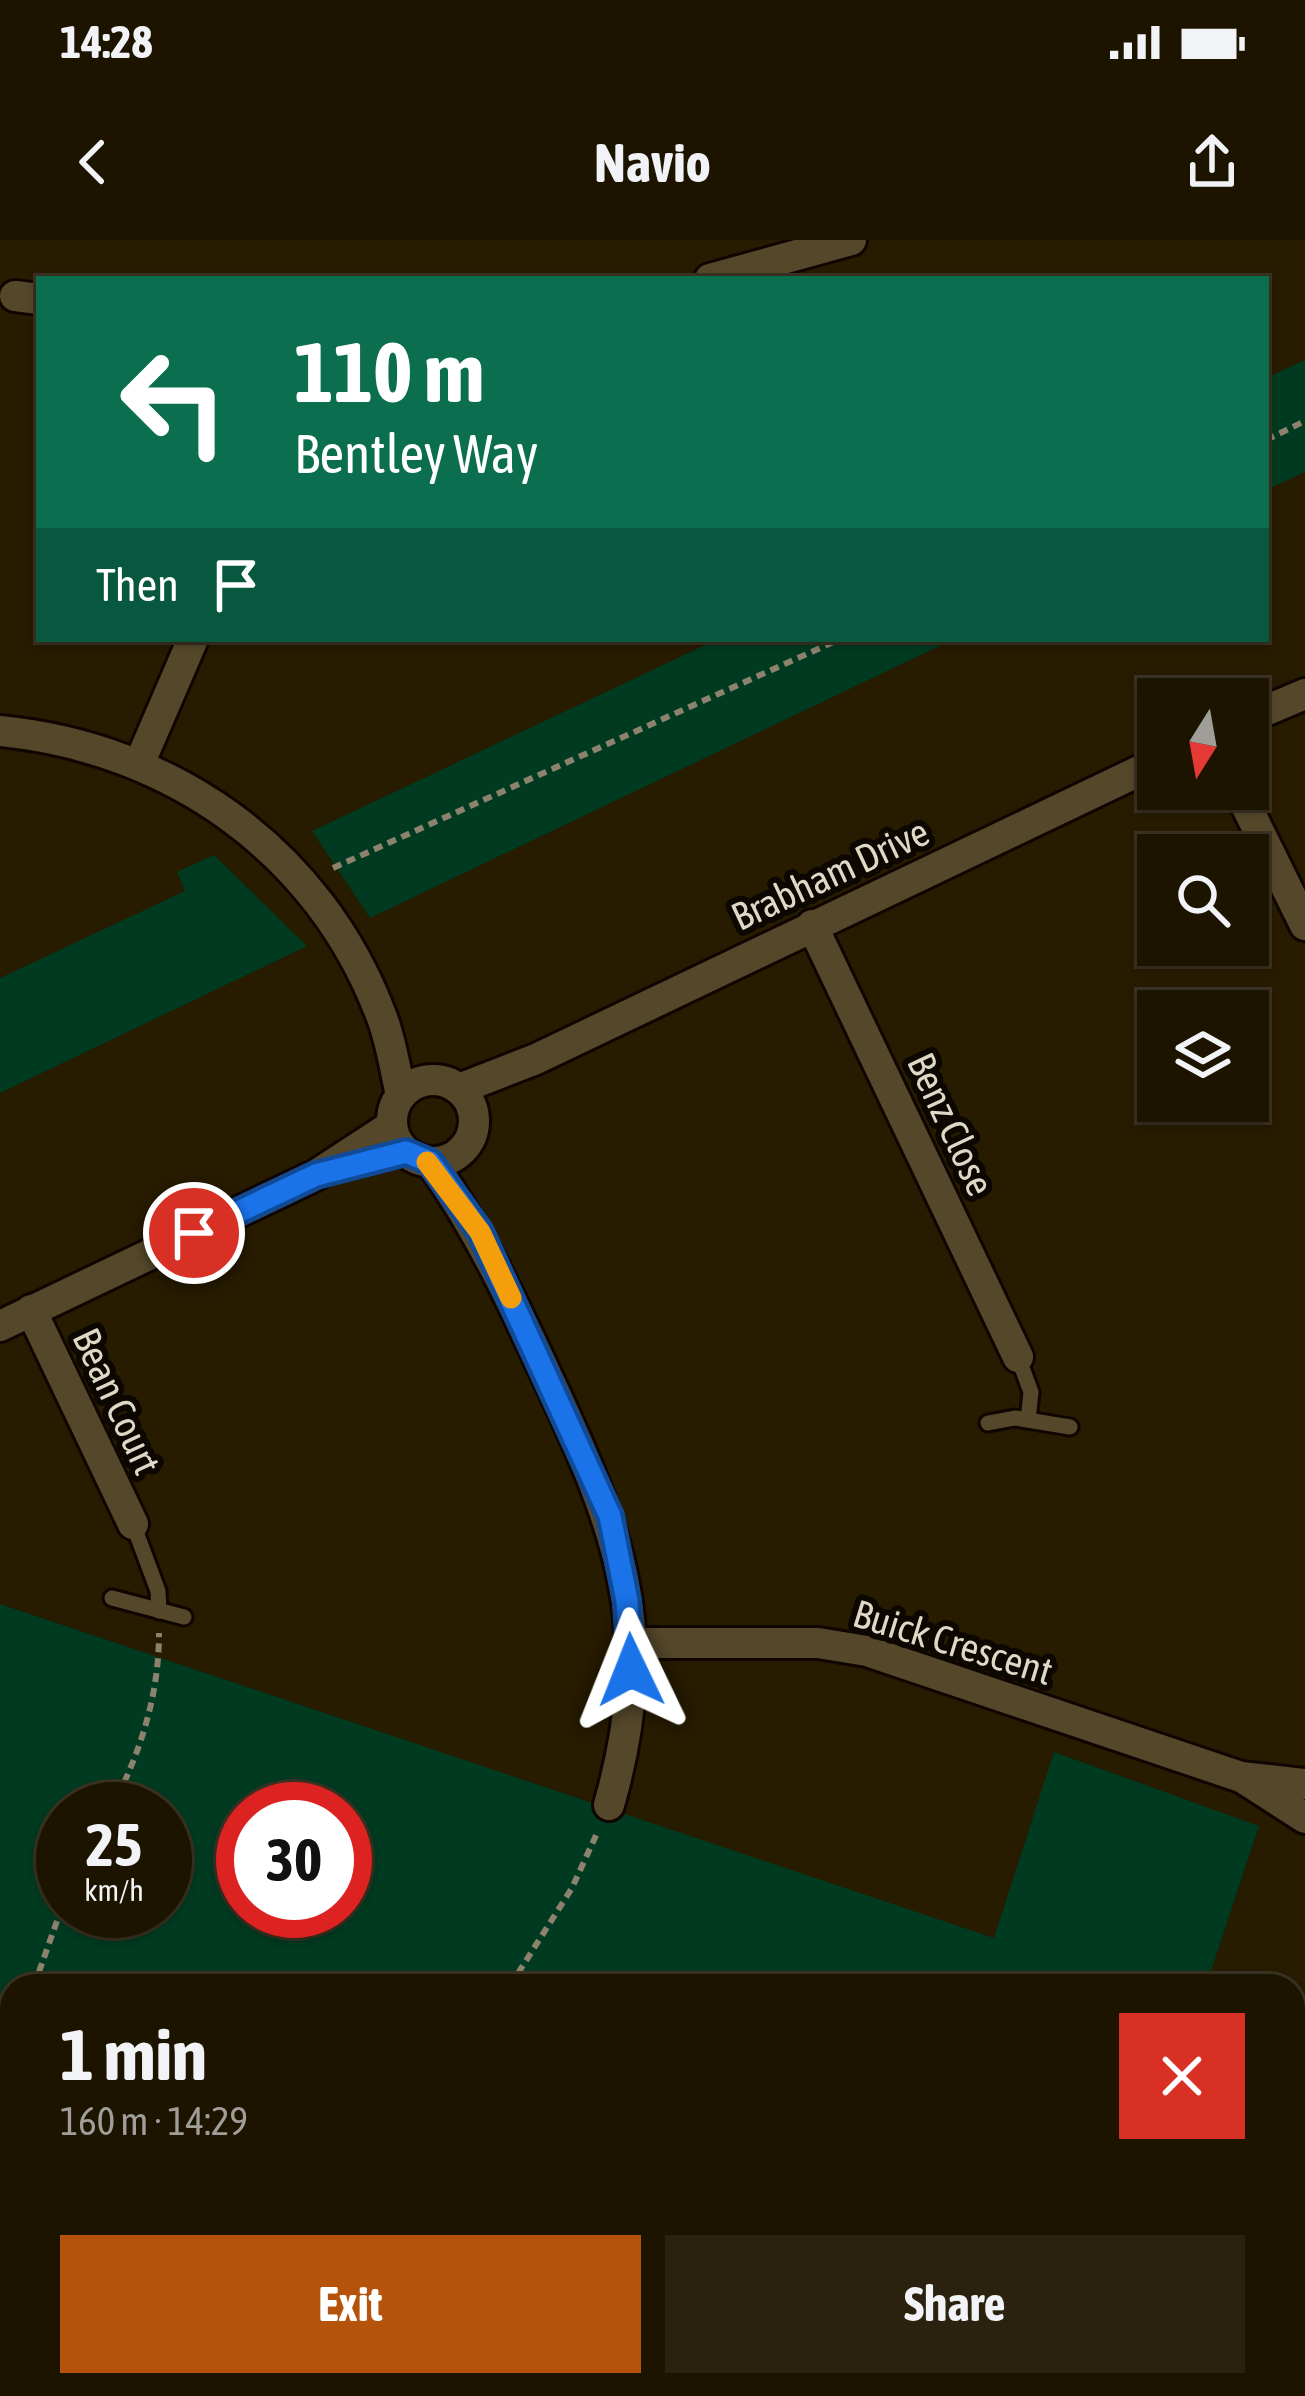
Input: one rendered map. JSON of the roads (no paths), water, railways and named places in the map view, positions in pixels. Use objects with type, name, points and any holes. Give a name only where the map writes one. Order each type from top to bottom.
[{"type":"street","points":[[721,276],[851,240]]},
{"type":"street","points":[[140,762],[192,642]]},
{"type":"street","points":[[1269,709],[1305,694]]},
{"type":"street","points":[[0,731],[89,746],[140,762],[226,812],[301,880],[348,946],[382,1017],[409,1147],[480,1232]]},
{"type":"street","name":"Brabham Drive","points":[[401,1095],[536,1058],[1137,772]]},
{"type":"street","points":[[1248,810],[1305,926]]},
{"type":"street","name":"Benz Close","points":[[812,925],[1018,1357]]},
{"type":"street","points":[[382,1017],[474,1118],[462,1150],[480,1232],[610,1516],[631,1643],[625,1740],[609,1805]]},
{"type":"street","name":"Brabham Drive","points":[[474,1118],[536,1058]]},
{"type":"street","points":[[0,1326],[316,1175],[409,1147],[462,1150]]},
{"type":"street","name":"Bean Court","points":[[31,1310],[133,1524]]},
{"type":"street","name":"Buick Crescent","points":[[631,1643],[818,1643],[867,1651],[1241,1777],[1305,1784]]},
{"type":"street","name":"Buick Crescent","points":[[1241,1777],[1305,1819]]},
{"type":"lane","points":[[1018,1357],[1031,1392],[1028,1420]]},
{"type":"lane","points":[[988,1423],[1028,1420],[1070,1427]]},
{"type":"lane","points":[[133,1524],[154,1578],[159,1611]]},
{"type":"lane","points":[[112,1598],[184,1618]]}]
